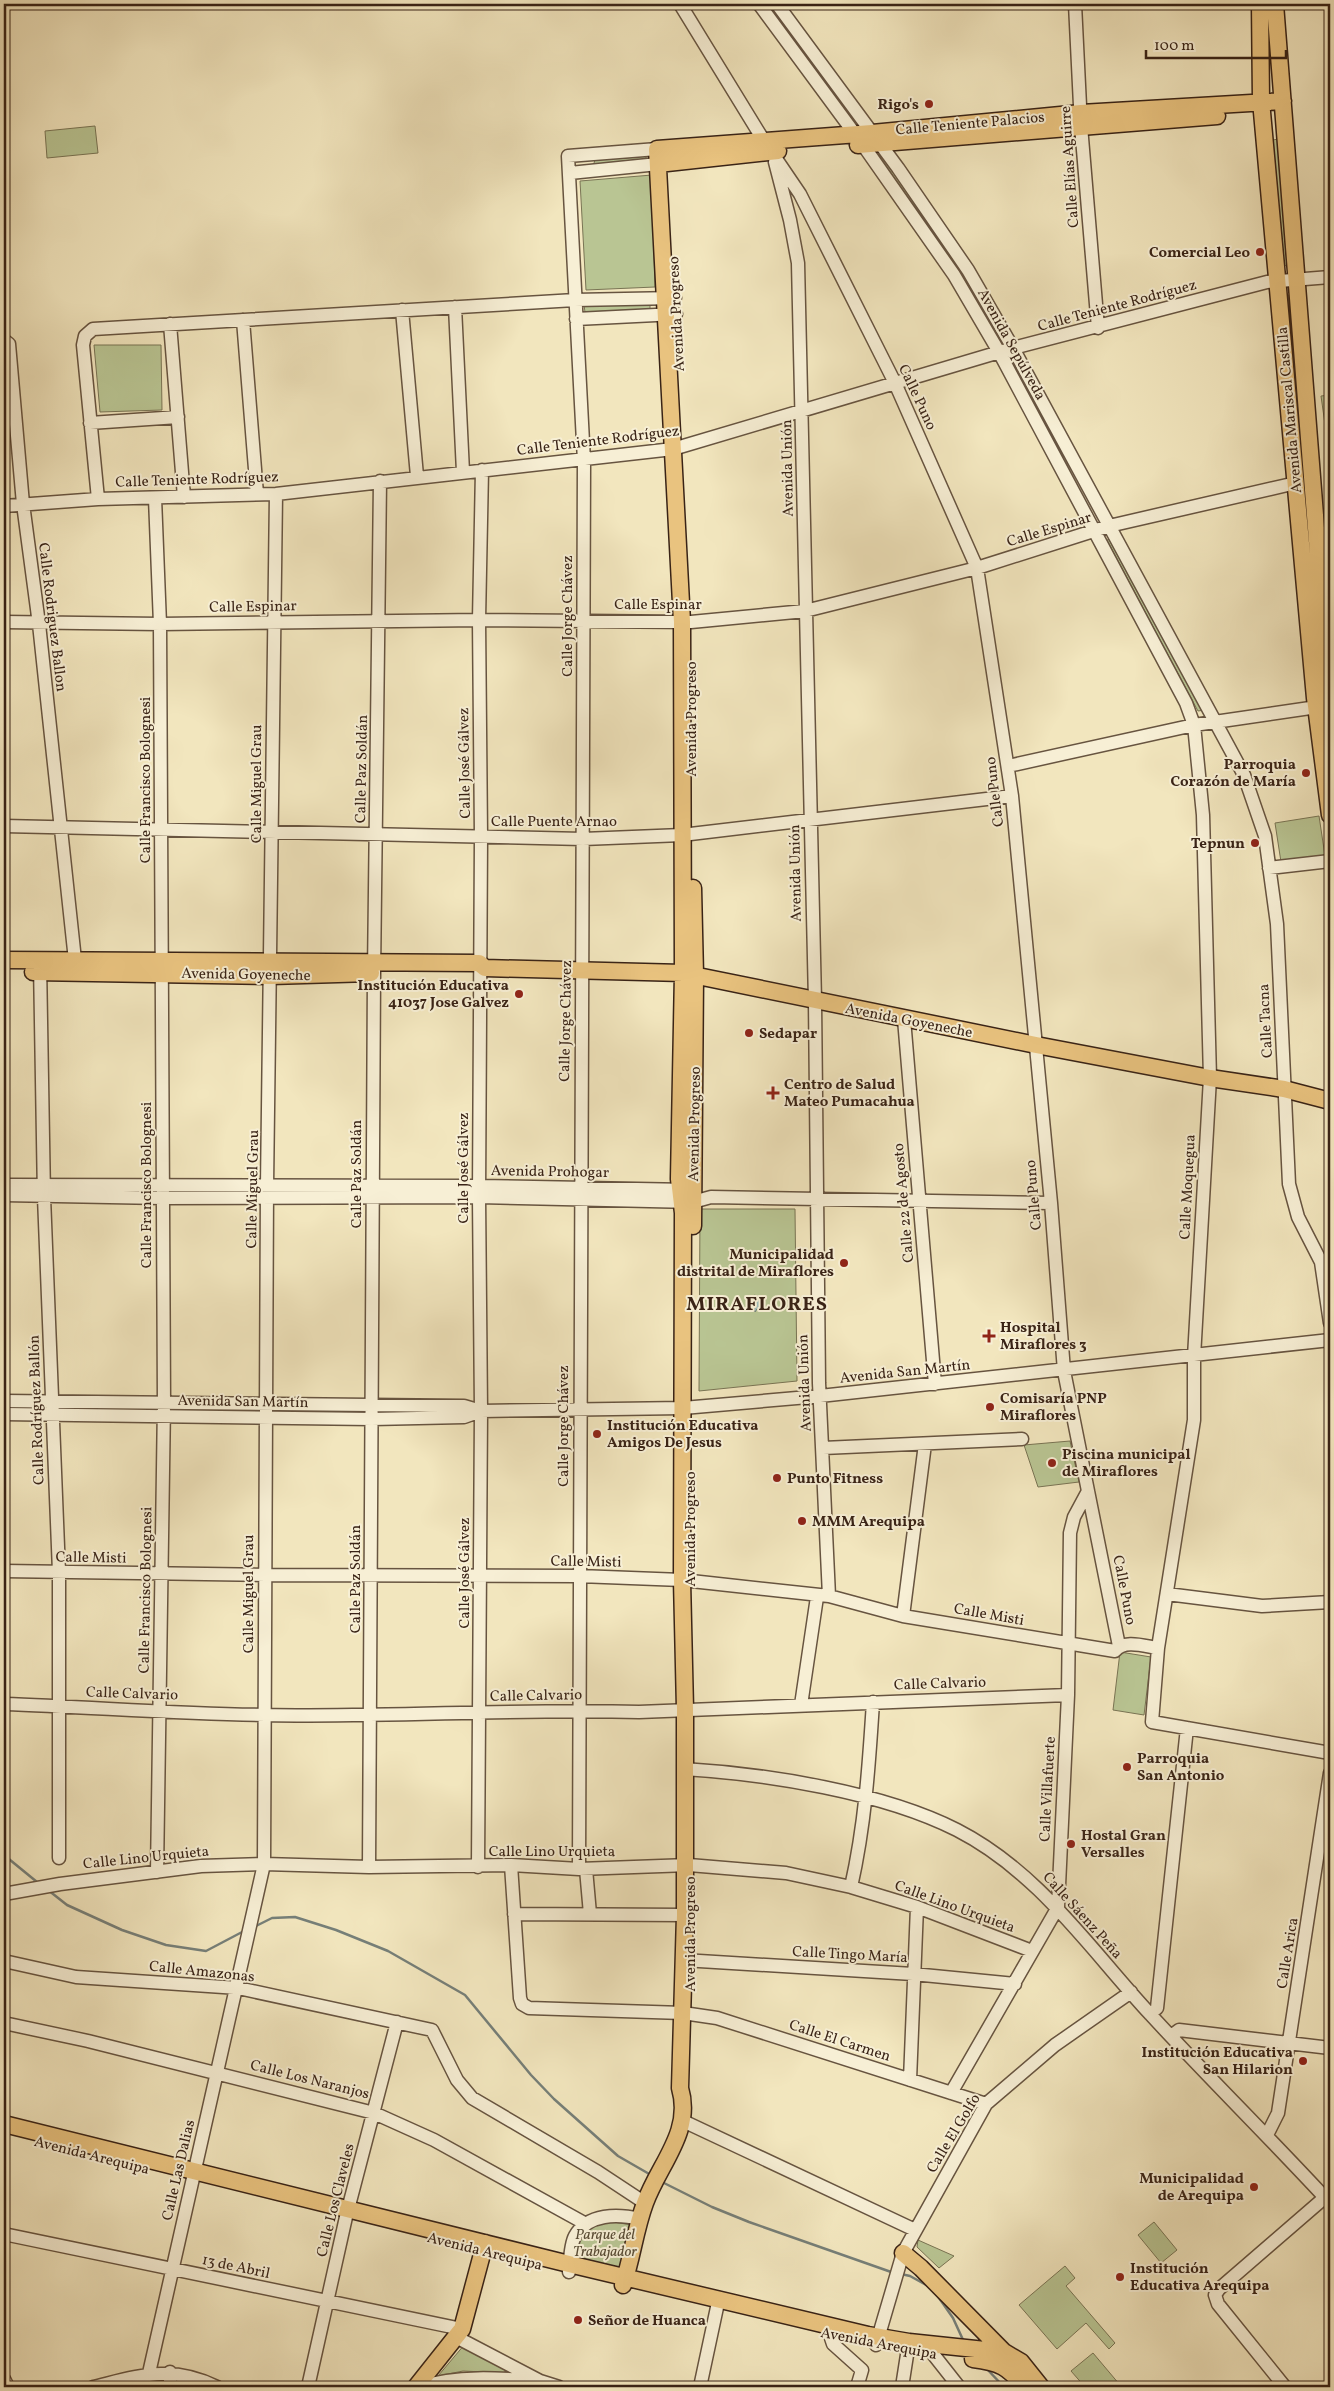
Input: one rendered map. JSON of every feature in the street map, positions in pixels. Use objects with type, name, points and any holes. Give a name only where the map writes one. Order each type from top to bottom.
[{"type":"main road","points":[[1253,4],[1260,33]]},
{"type":"main road","name":"Avenida Mariscal Castilla","points":[[1260,4],[1262,107],[1296,483],[1311,569]]},
{"type":"main road","name":"Avenida Mariscal Castilla","points":[[1275,4],[1296,280],[1311,569],[1327,706],[1330,817]]},
{"type":"main road","points":[[1278,32],[1284,20],[1285,4]]},
{"type":"main road","name":"Calle Teniente Palacios","points":[[662,156],[1081,119],[1283,105]]},
{"type":"main road","name":"Avenida Progreso","points":[[662,156],[687,622],[690,1196],[686,1580],[688,1709],[686,1769],[686,1960]]},
{"type":"main road","name":"Avenida Goyeneche","points":[[4,960],[40,966],[481,968],[689,974],[1036,1045],[1210,1078],[1284,1089],[1330,1100]]},
{"type":"main road","name":"Avenida Goyeneche","points":[[4,972],[76,960],[163,967]]},
{"type":"main road","name":"Avenida Progreso","points":[[631,2282],[640,2219],[646,2201],[662,2170],[683,2121],[684,2100],[688,2089],[686,1865]]},
{"type":"main road","name":"Avenida Arequipa","points":[[4,2124],[193,2176]]},
{"type":"main road","name":"Avenida Arequipa","points":[[4,2133],[193,2176],[877,2341]]},
{"type":"main road","points":[[417,2387],[459,2333],[484,2247]]},
{"type":"main road","points":[[901,2260],[926,2273],[1004,2352],[1021,2362],[1041,2387]]},
{"type":"main road","name":"Avenida Arequipa","points":[[718,2303],[830,2335],[973,2354]]},
{"type":"main road","name":"Avenida Arequipa","points":[[908,2346],[933,2354],[973,2354]]},
{"type":"main road","points":[[973,2354],[1004,2352]]},
{"type":"main road","points":[[973,2354],[1006,2367],[1026,2387]]},
{"type":"street","name":"Calle Puno","points":[[680,4],[800,194],[895,383],[977,568],[1012,796],[1051,1203],[1064,1370],[1119,1646]]},
{"type":"street","name":"Avenida Sepúlveda","points":[[759,4],[785,40],[868,139],[968,270],[1013,348],[1216,721]]},
{"type":"street","name":"Avenida Sepúlveda","points":[[777,4],[868,139],[1000,352],[1186,703],[1194,725]]},
{"type":"street","name":"Calle Elías Aguirre","points":[[1075,4],[1081,119],[1098,328]]},
{"type":"street","points":[[785,40],[797,31]]},
{"type":"street","name":"Avenida Unión","points":[[768,146],[790,220],[798,262],[815,1001],[820,1396],[823,1448],[823,1597],[801,1705]]},
{"type":"street","points":[[568,156],[662,156],[570,173],[568,156]]},
{"type":"street","name":"Calle Jorge Chávez","points":[[570,173],[584,461],[578,1576],[582,1869],[590,1914]]},
{"type":"street","name":"Calle Teniente Rodríguez","points":[[4,506],[98,499],[276,494],[417,476],[584,461],[678,447],[1013,348],[1098,328],[1266,282],[1330,277]]},
{"type":"street","points":[[98,499],[82,345],[85,336],[93,329],[575,300],[670,306]]},
{"type":"street","points":[[576,318],[670,306]]},
{"type":"street","points":[[455,307],[464,472]]},
{"type":"street","points":[[402,310],[417,476]]},
{"type":"street","points":[[244,320],[257,494]]},
{"type":"street","points":[[170,324],[184,497]]},
{"type":"street","name":"Calle Rodriguez Ballon","points":[[4,340],[9,344],[22,504],[39,624],[76,960]]},
{"type":"street","points":[[1035,418],[1048,412]]},
{"type":"street","points":[[90,423],[178,417]]},
{"type":"street","name":"Calle José Gálvez","points":[[478,1866],[479,1577],[482,1411],[479,1192],[481,837],[479,620],[482,470]]},
{"type":"street","name":"Calle Paz Soldán","points":[[369,1867],[372,1193],[380,481]]},
{"type":"street","name":"Calle Espinar","points":[[4,622],[39,624],[160,624],[274,621],[583,620],[687,622],[805,611],[977,568],[1109,526],[1296,483]]},
{"type":"street","name":"Calle Miguel Grau","points":[[240,1974],[264,1864],[267,1191],[276,494]]},
{"type":"street","name":"Calle Francisco Bolognesi","points":[[155,498],[160,624],[164,1403],[157,1872]]},
{"type":"street","points":[[1008,766],[1194,725],[1327,706]]},
{"type":"street","name":"Calle Tacna","points":[[1216,721],[1244,775],[1265,836],[1276,924],[1289,1184],[1298,1217],[1321,1262],[1330,1323]]},
{"type":"street","name":"Calle Moquegua","points":[[1187,1728],[1152,1722],[1158,1648],[1194,1420],[1194,1357],[1210,1078],[1203,815],[1194,725]]},
{"type":"street","name":"Calle Puente Arnao","points":[[4,826],[161,828],[376,836],[583,838],[687,835],[1012,796]]},
{"type":"street","points":[[1269,868],[1330,861]]},
{"type":"street","name":"Calle Rodríguez Ballón","points":[[40,966],[44,1191],[59,1572],[59,1858]]},
{"type":"street","name":"Calle 22 de Agosto","points":[[904,1019],[935,1384]]},
{"type":"street","name":"Avenida Prohogar","points":[[4,1185],[44,1191]]},
{"type":"street","name":"Avenida Prohogar","points":[[4,1195],[44,1191],[479,1192],[919,1202],[1051,1203]]},
{"type":"street","name":"Avenida San Martín","points":[[4,1414],[53,1408],[164,1403],[464,1406],[482,1411],[687,1408],[1194,1357],[1330,1340]]},
{"type":"street","name":"Avenida San Martín","points":[[4,1402],[53,1408],[164,1416],[372,1419],[464,1417],[482,1411]]},
{"type":"street","points":[[823,1448],[1022,1439]]},
{"type":"street","points":[[902,1616],[925,1444]]},
{"type":"street","name":"Calle Villafuerte","points":[[951,2093],[1058,1907],[1068,1695],[1070,1533],[1074,1517],[1088,1491]]},
{"type":"street","name":"Calle Misti","points":[[4,1571],[479,1577],[578,1576],[686,1580],[823,1597],[902,1616],[1115,1652],[1119,1646],[1127,1644],[1158,1648]]},
{"type":"street","points":[[1167,1594],[1262,1606],[1330,1602]]},
{"type":"street","name":"Calle Calvario","points":[[4,1704],[264,1715],[370,1715],[579,1710],[639,1712],[1068,1695]]},
{"type":"street","points":[[851,1886],[861,1843],[867,1797],[873,1702]]},
{"type":"street","points":[[1150,2014],[1157,2008],[1187,1728],[1330,1753]]},
{"type":"street","name":"Calle Sáenz Peña","points":[[686,1769],[778,1780],[867,1797],[921,1813],[958,1830],[993,1851],[1029,1879],[1058,1907],[1150,2014],[1329,2198]]},
{"type":"street","name":"Calle Arica","points":[[1266,2135],[1278,2113],[1330,1773]]},
{"type":"street","name":"Calle Lino Urquieta","points":[[4,1894],[58,1884],[201,1866],[264,1864],[369,1867],[511,1866],[582,1869],[686,1865],[786,1873],[851,1886],[917,1907],[1032,1952]]},
{"type":"street","points":[[511,1866],[514,1914],[685,1915]]},
{"type":"street","points":[[910,2080],[917,1907]]},
{"type":"street","name":"Calle El Carmen","points":[[514,1914],[522,2004],[530,2008],[687,2013],[752,2029],[986,2104]]},
{"type":"street","name":"Calle Tingo María","points":[[686,1960],[913,1974],[1015,1984]]},
{"type":"street","name":"Calle Amazonas","points":[[4,1961],[76,1977],[238,1988],[432,2030],[456,2080],[472,2098],[646,2201]]},
{"type":"street","name":"Calle Las Dalias","points":[[149,2374],[240,1974]]},
{"type":"street","name":"Calle El Golfo","points":[[877,2341],[901,2260],[915,2230],[986,2104],[1055,2045],[1131,1992]]},
{"type":"street","name":"Calle Los Claveles","points":[[308,2387],[347,2214],[397,2022]]},
{"type":"street","name":"Calle Los Naranjos","points":[[4,2023],[374,2112],[434,2140],[586,2224]]},
{"type":"street","points":[[1171,2036],[1179,2030],[1330,2048]]},
{"type":"street","points":[[683,2121],[915,2230]]},
{"type":"street","points":[[1285,2387],[1218,2304],[1215,2295],[1219,2289],[1329,2198]]},
{"type":"street","points":[[569,2268],[575,2236],[586,2224],[605,2215],[640,2219]]},
{"type":"street","name":"13 de Abril","points":[[4,2234],[328,2301],[459,2333],[540,2382]]},
{"type":"street","points":[[700,2387],[718,2303]]},
{"type":"street","points":[[830,2335],[833,2344],[860,2366],[862,2370],[857,2387]]},
{"type":"street","points":[[902,2387],[908,2346]]},
{"type":"street","points":[[933,2354],[959,2387]]},
{"type":"street","points":[[170,2372],[170,2387]]},
{"type":"street","points":[[93,2387],[149,2374],[170,2372],[187,2375],[217,2387]]},
{"type":"street","points":[[417,2387],[442,2381],[479,2377],[540,2382],[559,2387]]},
{"type":"street","points":[[4,2379],[8,2387]]},
{"type":"green space","points":[[764,4],[771,4],[854,117],[850,119]]},
{"type":"green space","points":[[95,126],[98,153],[47,158],[45,131]]},
{"type":"green space","points":[[1278,139],[1288,265],[1284,266],[1273,140]]},
{"type":"green space","points":[[883,155],[962,264],[1004,335],[997,337],[957,266],[880,157]]},
{"type":"green space","points":[[646,156],[646,161],[595,165],[594,162],[597,159]]},
{"type":"green space","points":[[652,175],[655,287],[586,290],[580,181]]},
{"type":"green space","points":[[1289,295],[1311,566],[1285,296]]},
{"type":"green space","points":[[650,302],[650,309],[585,312],[584,305]]},
{"type":"green space","points":[[94,345],[161,345],[162,410],[100,412]]},
{"type":"green space","points":[[1330,395],[1330,460],[1321,396]]},
{"type":"green space","points":[[1115,538],[1205,710],[1198,711],[1107,540]]},
{"type":"green space","points":[[1319,816],[1325,856],[1281,862],[1275,823]]},
{"type":"green space","points":[[700,1209],[795,1209],[797,1381],[699,1391]]},
{"type":"green space","name":"Piscina municipal de Miraflores","points":[[1070,1441],[1079,1482],[1038,1487],[1024,1445]]},
{"type":"green space","points":[[1120,1652],[1151,1657],[1144,1715],[1113,1710]]},
{"type":"green space","name":"Parque del Trabajador","points":[[600,2220],[632,2225],[623,2269],[574,2256],[584,2236]]},
{"type":"green space","points":[[1154,2222],[1177,2250],[1161,2263],[1138,2235]]},
{"type":"green space","points":[[918,2240],[954,2256],[939,2268],[917,2247]]},
{"type":"green space","points":[[1065,2266],[1075,2278],[1066,2286],[1115,2343],[1109,2349],[1086,2323],[1057,2349],[1019,2305]]},
{"type":"green space","points":[[465,2344],[506,2369],[504,2373],[463,2371],[438,2376]]},
{"type":"green space","points":[[1093,2353],[1120,2385],[1117,2387],[1085,2387],[1071,2371]]},
{"type":"water","points":[[755,1295],[762,1301],[761,1310],[757,1309],[755,1312],[754,1308],[750,1310],[747,1304],[751,1297]]},
{"type":"waterway","points":[[4,1855],[37,1882]]},
{"type":"waterway","points":[[48,1890],[67,1905],[122,1930],[166,1945],[206,1951],[244,1931]]},
{"type":"waterway","points":[[256,1926],[272,1918],[295,1917],[336,1930],[388,1951],[465,1995],[531,2075],[554,2099],[618,2156],[651,2175]]},
{"type":"waterway","points":[[662,2182],[712,2207],[749,2222],[894,2273]]},
{"type":"waterway","points":[[901,2274],[910,2276],[928,2286]]},
{"type":"waterway","points":[[937,2295],[953,2318],[964,2342]]},
{"type":"waterway","points":[[985,2367],[1004,2387]]},
{"type":"place","name":"Rigo's","points":[[929,104]]},
{"type":"place","name":"Comercial Leo","points":[[1260,252]]},
{"type":"place","name":"Parroquia Corazón de María","points":[[1306,773]]},
{"type":"place","name":"Tepnun","points":[[1255,843]]},
{"type":"place","name":"Institución Educativa 41037 Jose Galvez","points":[[519,994]]},
{"type":"place","name":"Sedapar","points":[[749,1033]]},
{"type":"place","name":"Centro de Salud Mateo Pumacahua","points":[[773,1093]]},
{"type":"place","name":"Municipalidad distrital de Miraflores","points":[[844,1263]]},
{"type":"place","name":"Hospital Miraflores 3","points":[[989,1336]]},
{"type":"place","name":"Comisaría PNP Miraflores","points":[[990,1407]]},
{"type":"place","name":"Institución Educativa Amigos De Jesus","points":[[597,1434]]},
{"type":"place","name":"Piscina municipal de Miraflores","points":[[1052,1463]]},
{"type":"place","name":"Punto Fitness","points":[[777,1478]]},
{"type":"place","name":"MMM Arequipa","points":[[802,1521]]},
{"type":"place","name":"Parroquia San Antonio","points":[[1127,1767]]},
{"type":"place","name":"Hostal Gran Versalles","points":[[1071,1844]]},
{"type":"place","name":"Institución Educativa San Hilarion","points":[[1303,2061]]},
{"type":"place","name":"Municipalidad de Arequipa","points":[[1254,2187]]},
{"type":"place","name":"Institución Educativa Arequipa","points":[[1120,2277]]},
{"type":"place","name":"Señor de Huanca","points":[[578,2320]]},
{"type":"district","name":"MIRAFLORES","points":[[757,1303]]}]
